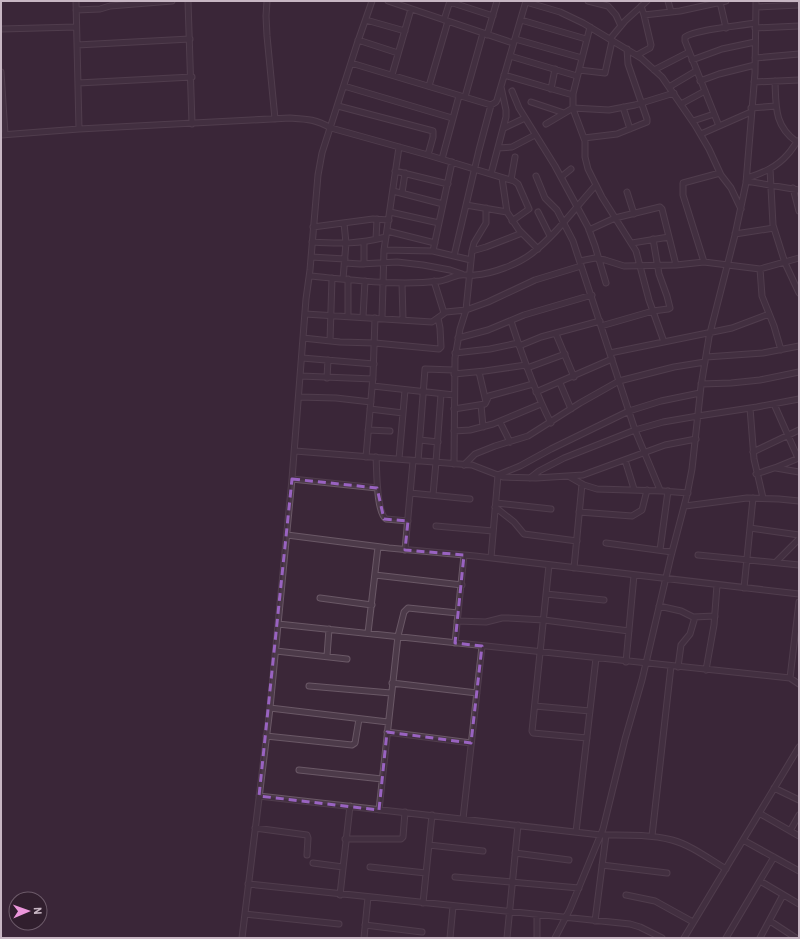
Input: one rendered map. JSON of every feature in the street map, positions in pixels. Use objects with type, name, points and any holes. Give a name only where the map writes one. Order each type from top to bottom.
[{"type":"street","points":[[76,1],[79,129]]},
{"type":"street","points":[[76,10],[100,9],[172,1]]},
{"type":"street","points":[[188,1],[192,77],[192,124]]},
{"type":"street","points":[[267,1],[267,36],[275,119]]},
{"type":"street","points":[[242,938],[276,651],[295,451],[305,314],[310,276],[318,175],[322,153],[372,1]]},
{"type":"street","points":[[388,1],[485,34],[582,58]]},
{"type":"street","points":[[429,86],[450,1],[493,16]]},
{"type":"street","points":[[465,97],[497,1]]},
{"type":"street","points":[[454,256],[474,169],[491,105],[496,102],[526,1],[560,12],[590,28],[637,55],[662,77],[693,121],[709,149],[720,173],[731,188],[741,209]]},
{"type":"street","points":[[588,1],[599,2],[608,6],[621,26]]},
{"type":"street","points":[[635,1],[644,15],[651,47],[637,55]]},
{"type":"street","points":[[579,70],[605,73],[611,40],[621,26],[639,7],[647,1]]},
{"type":"street","points":[[668,1],[671,12]]},
{"type":"street","points":[[644,15],[671,12],[713,2],[723,2],[726,28]]},
{"type":"street","points":[[595,921],[604,835],[625,739],[646,664],[672,552],[688,493],[696,439],[701,384],[710,332],[741,209],[746,179],[754,82],[756,4],[783,3],[799,5]]},
{"type":"street","points":[[392,76],[411,9]]},
{"type":"street","points":[[366,20],[405,31]]},
{"type":"street","points":[[521,20],[586,39]]},
{"type":"street","points":[[719,126],[685,41],[687,36],[726,28],[755,26],[799,26]]},
{"type":"street","points":[[1,29],[76,27]]},
{"type":"street","points":[[590,28],[577,76],[573,95],[573,108],[584,138],[588,170],[636,251],[653,312],[664,342]]},
{"type":"street","points":[[77,45],[190,39]]},
{"type":"street","points":[[358,40],[398,53]]},
{"type":"street","points":[[692,60],[722,49],[755,42]]},
{"type":"street","points":[[584,138],[611,135],[647,122],[628,64],[627,49]]},
{"type":"street","points":[[654,70],[689,52]]},
{"type":"street","points":[[755,58],[799,54]]},
{"type":"street","points":[[510,56],[577,76]]},
{"type":"street","points":[[351,63],[491,105]]},
{"type":"street","points":[[700,81],[719,74],[755,65]]},
{"type":"street","points":[[551,89],[555,69]]},
{"type":"street","points":[[669,86],[696,71]]},
{"type":"street","points":[[1,72],[3,134],[275,119],[307,119],[318,121],[331,128],[511,180],[518,184],[529,209],[512,221]]},
{"type":"street","points":[[504,75],[573,95]]},
{"type":"street","points":[[78,83],[192,77]]},
{"type":"street","points":[[754,82],[799,80]]},
{"type":"street","points":[[746,179],[778,164],[798,142],[788,136],[777,116],[775,81]]},
{"type":"street","points":[[344,86],[452,118]]},
{"type":"street","points":[[491,174],[506,117],[501,86]]},
{"type":"street","points":[[512,91],[515,101],[561,177],[589,230],[606,283]]},
{"type":"street","points":[[681,104],[705,91]]},
{"type":"street","points":[[546,124],[573,108],[598,110],[623,107],[674,93]]},
{"type":"street","points":[[442,159],[459,96]]},
{"type":"street","points":[[505,104],[515,101]]},
{"type":"street","points":[[531,102],[564,113]]},
{"type":"street","points":[[338,106],[433,131],[433,137],[428,155]]},
{"type":"street","points":[[700,134],[751,110],[776,106]]},
{"type":"street","points":[[623,107],[630,129]]},
{"type":"street","points":[[693,121],[714,114]]},
{"type":"street","points":[[504,128],[525,118]]},
{"type":"street","points":[[498,148],[512,147],[535,135]]},
{"type":"street","points":[[382,318],[384,250],[399,147]]},
{"type":"street","points":[[511,180],[515,157]]},
{"type":"street","points":[[433,251],[452,162]]},
{"type":"street","points":[[561,177],[571,169]]},
{"type":"street","points":[[770,169],[774,228],[785,263],[799,293]]},
{"type":"street","points":[[395,171],[448,184]]},
{"type":"street","points":[[704,262],[683,195],[682,185],[683,183],[720,173]]},
{"type":"street","points":[[402,193],[405,174]]},
{"type":"street","points":[[536,176],[545,198],[555,207],[573,241],[592,295],[635,430],[660,490]]},
{"type":"street","points":[[502,178],[507,212],[522,233],[538,248]]},
{"type":"street","points":[[746,179],[799,190]]},
{"type":"street","points":[[311,257],[364,264],[397,262],[450,270],[470,276],[484,274],[513,264],[538,248],[564,222],[596,185]]},
{"type":"street","points":[[793,188],[799,211]]},
{"type":"street","points":[[393,191],[443,204]]},
{"type":"street","points":[[626,192],[634,214]]},
{"type":"street","points":[[466,206],[507,212]]},
{"type":"street","points":[[589,230],[616,218],[658,207],[661,208],[676,265]]},
{"type":"street","points":[[454,464],[454,372],[456,353],[458,338],[466,310],[472,251],[474,243],[486,223],[486,208]]},
{"type":"street","points":[[390,212],[439,223]]},
{"type":"street","points":[[538,212],[550,236]]},
{"type":"street","points":[[313,227],[377,219],[389,220]]},
{"type":"street","points":[[376,239],[377,219]]},
{"type":"street","points":[[344,223],[346,243],[345,279],[348,316]]},
{"type":"street","points":[[735,234],[774,228]]},
{"type":"street","points":[[472,251],[522,233]]},
{"type":"street","points":[[312,242],[364,242],[376,239],[386,234],[435,244]]},
{"type":"street","points":[[632,243],[669,237]]},
{"type":"street","points":[[456,353],[480,351],[519,344],[541,337],[668,309],[670,306],[659,274],[653,239]]},
{"type":"street","points":[[364,242],[364,264]]},
{"type":"street","points":[[384,250],[433,251],[471,260]]},
{"type":"street","points":[[305,314],[432,322],[444,314],[466,310],[494,300],[535,280],[581,264],[591,258],[620,265],[676,265],[704,262],[760,270],[799,258]]},
{"type":"street","points":[[760,270],[762,296],[781,350]]},
{"type":"street","points":[[310,276],[383,283],[402,283],[447,280],[462,274]]},
{"type":"street","points":[[330,341],[332,316],[332,278]]},
{"type":"street","points":[[363,317],[365,281]]},
{"type":"street","points":[[434,281],[444,314]]},
{"type":"street","points":[[402,283],[403,320]]},
{"type":"street","points":[[458,338],[488,330],[524,315],[592,295]]},
{"type":"street","points":[[610,353],[732,328],[769,314]]},
{"type":"street","points":[[366,456],[374,364],[375,318]]},
{"type":"street","points":[[304,338],[440,348],[440,328],[438,318]]},
{"type":"street","points":[[511,320],[526,367],[541,404],[551,423]]},
{"type":"street","points":[[556,334],[574,377]]},
{"type":"street","points":[[464,465],[475,454],[528,436],[551,423],[571,409],[619,382],[705,359],[763,353],[799,346]]},
{"type":"street","points":[[405,550],[410,493],[420,440],[426,368],[454,372],[479,372],[526,367],[565,354]]},
{"type":"street","points":[[302,358],[374,364]]},
{"type":"street","points":[[536,392],[574,377],[612,359]]},
{"type":"street","points":[[327,378],[328,360]]},
{"type":"street","points":[[479,372],[483,404],[483,427]]},
{"type":"street","points":[[701,384],[760,380],[799,372]]},
{"type":"street","points":[[301,376],[373,379]]},
{"type":"street","points":[[560,383],[571,409]]},
{"type":"street","points":[[454,409],[483,404],[489,396],[533,384]]},
{"type":"street","points":[[372,386],[454,395]]},
{"type":"street","points":[[398,459],[405,390]]},
{"type":"street","points":[[498,475],[520,466],[551,449],[629,411],[661,401],[700,393]]},
{"type":"street","points":[[433,495],[441,394]]},
{"type":"street","points":[[299,397],[336,398],[371,402]]},
{"type":"street","points":[[530,478],[539,471],[564,458],[635,430],[663,422],[799,399]]},
{"type":"street","points":[[454,431],[483,427],[500,422],[541,404]]},
{"type":"street","points":[[756,474],[799,458],[774,404]]},
{"type":"street","points":[[750,408],[756,474],[763,498]]},
{"type":"street","points":[[370,409],[403,413]]},
{"type":"street","points":[[500,422],[510,442]]},
{"type":"street","points":[[368,430],[390,431]]},
{"type":"street","points":[[753,452],[799,430]]},
{"type":"street","points":[[295,451],[472,465],[503,477],[510,478],[569,477],[583,475],[645,451],[665,445],[696,439]]},
{"type":"street","points":[[420,440],[438,442]]},
{"type":"street","points":[[376,458],[377,488],[381,513],[386,519],[408,522]]},
{"type":"street","points":[[625,460],[634,489]]},
{"type":"street","points":[[775,468],[799,472]]},
{"type":"street","points":[[491,558],[498,475]]},
{"type":"street","points":[[569,477],[582,484],[597,489],[660,490],[688,493]]},
{"type":"street","points":[[292,479],[377,488]]},
{"type":"street","points":[[574,568],[582,484]]},
{"type":"street","points":[[579,512],[632,516],[642,510],[647,490]]},
{"type":"street","points":[[660,550],[668,491]]},
{"type":"street","points":[[410,493],[470,499]]},
{"type":"street","points":[[685,506],[753,498],[799,501]]},
{"type":"street","points":[[744,588],[753,498]]},
{"type":"street","points":[[495,505],[551,510]]},
{"type":"street","points":[[495,505],[514,522],[524,534],[577,541]]},
{"type":"street","points":[[436,526],[493,531]]},
{"type":"street","points":[[750,528],[799,535]]},
{"type":"street","points":[[287,535],[378,547],[491,558],[799,594]]},
{"type":"street","points":[[776,562],[799,539]]},
{"type":"street","points":[[606,543],[672,552]]},
{"type":"street","points":[[368,633],[378,547]]},
{"type":"street","points":[[455,643],[464,555]]},
{"type":"street","points":[[698,555],[799,565]]},
{"type":"street","points":[[549,565],[532,726],[533,733],[587,738]]},
{"type":"street","points":[[375,575],[462,585]]},
{"type":"street","points":[[626,662],[634,575]]},
{"type":"street","points":[[706,670],[715,616],[717,585]]},
{"type":"street","points":[[546,594],[604,600]]},
{"type":"street","points":[[320,598],[372,605]]},
{"type":"street","points":[[790,678],[796,643],[799,602]]},
{"type":"street","points":[[659,606],[681,611],[694,617],[715,616]]},
{"type":"street","points":[[379,810],[392,683],[398,636],[404,612],[408,608],[458,613]]},
{"type":"street","points":[[678,667],[681,645],[690,634],[694,617]]},
{"type":"street","points":[[457,621],[486,622],[502,618],[544,620],[629,631]]},
{"type":"street","points":[[278,624],[626,662],[790,678],[799,684]]},
{"type":"street","points":[[327,656],[329,629]]},
{"type":"street","points":[[462,819],[482,646]]},
{"type":"street","points":[[276,651],[347,659]]},
{"type":"street","points":[[576,832],[596,658]]},
{"type":"street","points":[[652,836],[671,666]]},
{"type":"street","points":[[392,683],[477,693]]},
{"type":"street","points":[[309,686],[391,693]]},
{"type":"street","points":[[535,706],[590,711]]},
{"type":"street","points":[[270,708],[388,722]]},
{"type":"street","points":[[266,736],[352,745],[355,743],[359,719]]},
{"type":"street","points":[[387,732],[471,743]]},
{"type":"street","points":[[684,938],[799,746]]},
{"type":"street","points":[[299,770],[382,779]]},
{"type":"street","points":[[774,788],[799,800]]},
{"type":"street","points":[[259,796],[604,835],[652,836],[673,840],[697,851],[726,869]]},
{"type":"street","points":[[340,895],[350,806]]},
{"type":"street","points":[[346,839],[401,839],[403,837],[405,812]]},
{"type":"street","points":[[759,813],[799,836]]},
{"type":"street","points":[[424,903],[432,815]]},
{"type":"street","points":[[790,831],[799,815]]},
{"type":"street","points":[[507,938],[518,825]]},
{"type":"street","points":[[255,828],[307,835],[306,855]]},
{"type":"street","points":[[555,938],[566,918],[604,835]]},
{"type":"street","points":[[743,840],[799,871]]},
{"type":"street","points":[[429,845],[483,851]]},
{"type":"street","points":[[515,853],[569,860]]},
{"type":"street","points":[[726,938],[774,857]]},
{"type":"street","points":[[313,863],[343,867]]},
{"type":"street","points":[[602,865],[667,873]]},
{"type":"street","points":[[370,867],[426,873]]},
{"type":"street","points":[[455,877],[579,888]]},
{"type":"street","points":[[760,881],[799,904]]},
{"type":"street","points":[[248,884],[340,895],[630,924],[640,927],[662,938]]},
{"type":"street","points":[[626,895],[655,901],[693,922]]},
{"type":"street","points":[[760,938],[770,922],[783,895]]},
{"type":"street","points":[[364,938],[368,897]]},
{"type":"street","points":[[450,938],[453,906]]},
{"type":"street","points":[[244,914],[339,924]]},
{"type":"street","points":[[537,915],[537,938]]},
{"type":"street","points":[[770,922],[795,938]]},
{"type":"street","points":[[365,925],[422,932]]},
{"type":"highlighted area","points":[[292,479],[377,488],[384,519],[408,521],[405,550],[464,555],[455,643],[482,646],[471,743],[387,732],[379,810],[259,796]]}]
